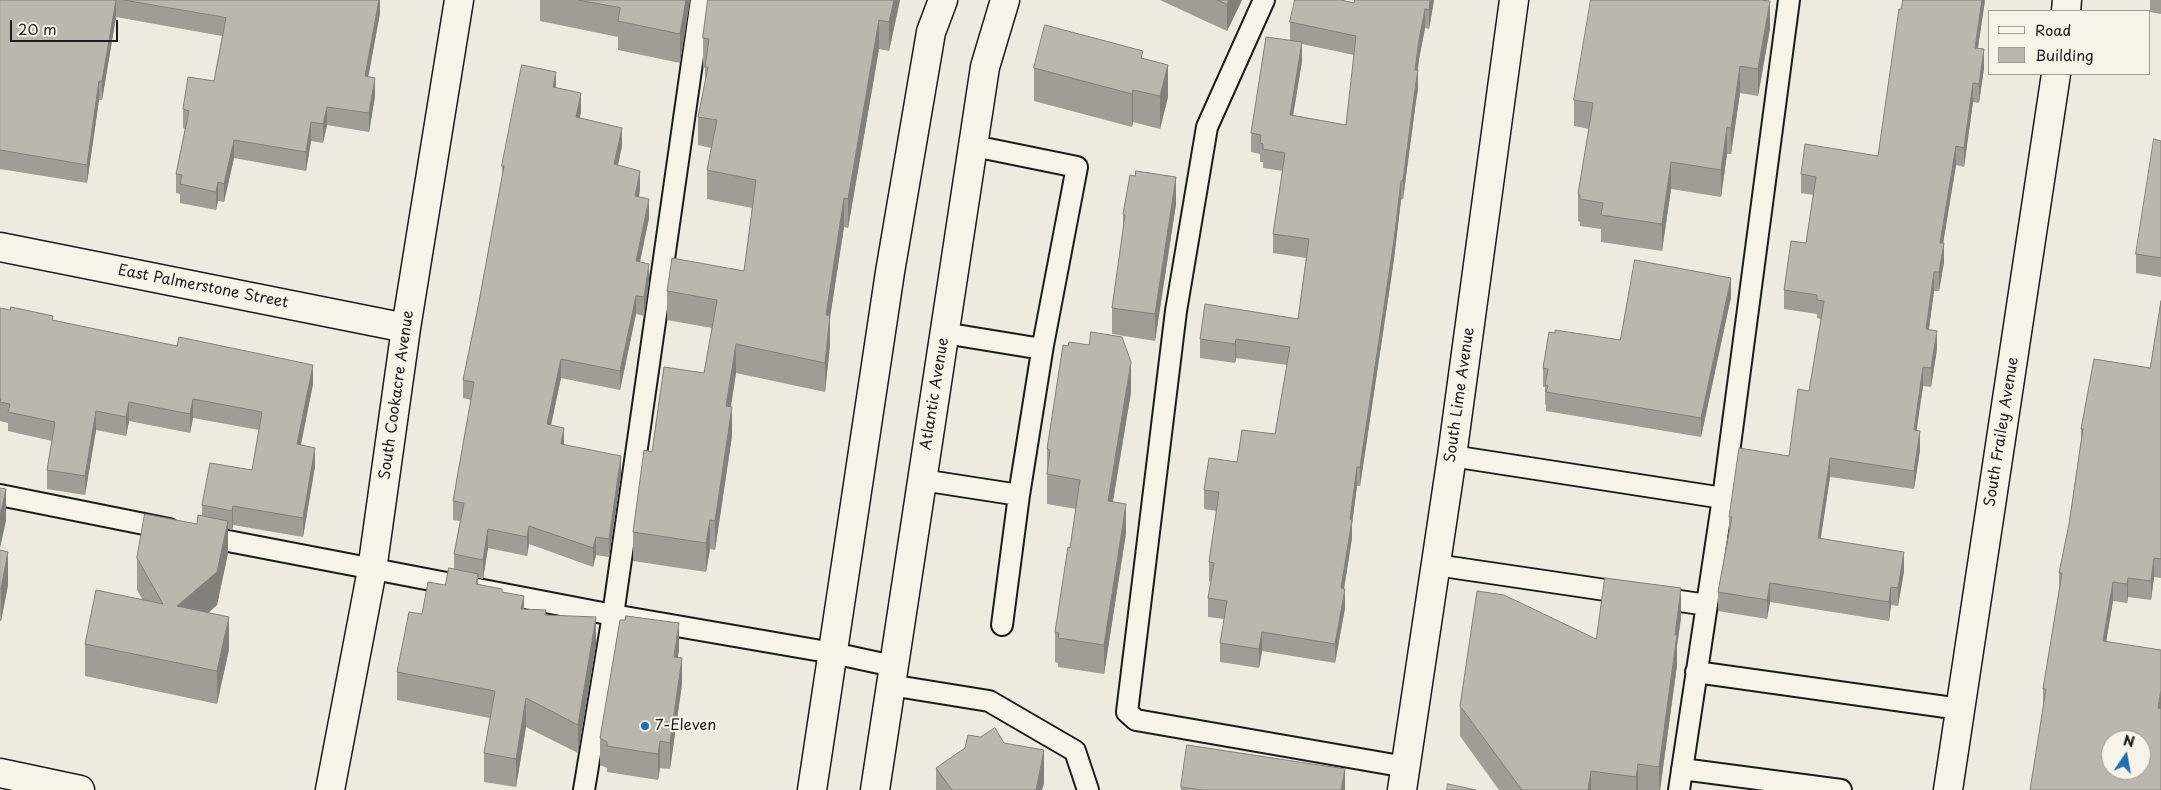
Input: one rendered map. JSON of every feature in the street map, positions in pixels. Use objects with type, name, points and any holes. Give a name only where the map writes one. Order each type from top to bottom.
[{"type":"street","name":"South Cookacre Avenue","points":[[330,790],[372,570],[406,328],[459,0]]},
{"type":"street","points":[[812,790],[890,272],[931,32],[943,0]]},
{"type":"street","name":"Atlantic Avenue","points":[[875,790],[985,67],[1005,0]]},
{"type":"street","name":"South Lime Avenue","points":[[1404,779],[1452,456],[1514,0]]},
{"type":"street","name":"South Frailey Avenue","points":[[1948,790],[2056,75]]},
{"type":"street","name":"East Palmerstone Street","points":[[0,247],[406,328]]},
{"type":"street","points":[[0,774],[80,790]]},
{"type":"lane","points":[[584,790],[613,615],[702,0]]},
{"type":"lane","points":[[1264,0],[1207,127],[1176,311],[1127,712],[1136,720],[1404,779]]},
{"type":"lane","points":[[1679,790],[1723,498],[1789,0]]},
{"type":"lane","points":[[974,146],[1077,167],[1042,349],[1019,495],[1002,625]]},
{"type":"lane","points":[[944,333],[1042,349]]},
{"type":"lane","points":[[1452,456],[1723,498]]},
{"type":"lane","points":[[922,480],[1019,495]]},
{"type":"lane","points":[[0,495],[372,570],[613,615],[833,653],[892,676],[989,701],[1075,751],[1088,790]]},
{"type":"lane","points":[[1436,565],[1707,605]]},
{"type":"lane","points":[[1696,672],[1960,709]]},
{"type":"lane","points":[[1682,769],[1841,790]]},
{"type":"building","points":[[0,0],[116,0],[102,81],[99,81],[87,165],[0,150]]},
{"type":"building","points":[[124,0],[379,0],[365,76],[375,78],[369,113],[327,107],[323,124],[311,122],[306,152],[234,140],[224,184],[218,182],[216,192],[180,184],[182,175],[176,174],[189,111],[183,109],[188,77],[214,81],[226,18]]},
{"type":"building","points":[[578,0],[686,0],[680,34],[618,21],[620,8]]},
{"type":"building","points":[[708,0],[894,0],[889,22],[879,20],[848,199],[844,198],[826,315],[830,316],[825,363],[736,344],[726,406],[732,407],[715,521],[710,520],[706,543],[633,532],[644,450],[652,452],[664,367],[704,373],[717,300],[667,291],[672,258],[744,271],[756,180],[707,170],[717,120],[698,117],[708,67],[705,67],[709,39],[703,38]]},
{"type":"building","points":[[1218,0],[1229,0],[1227,4]]},
{"type":"building","points":[[1295,0],[1341,0],[1354,3],[1355,0],[1430,0],[1429,10],[1425,9],[1419,40],[1415,70],[1418,70],[1403,180],[1401,181],[1360,467],[1357,467],[1350,519],[1352,520],[1341,588],[1345,589],[1335,644],[1262,632],[1259,649],[1220,643],[1227,601],[1208,598],[1214,563],[1209,562],[1219,492],[1204,490],[1209,458],[1237,462],[1242,430],[1275,434],[1290,347],[1236,339],[1235,344],[1200,339],[1205,304],[1298,319],[1309,239],[1273,234],[1285,153],[1263,149],[1263,144],[1260,143],[1261,135],[1251,133],[1266,37],[1302,42],[1290,115],[1346,125],[1356,36],[1290,22]]},
{"type":"building","points":[[1591,0],[1770,1],[1758,69],[1740,66],[1731,128],[1727,127],[1721,170],[1671,162],[1662,224],[1601,215],[1603,203],[1580,199],[1578,194],[1593,103],[1574,100]]},
{"type":"building","points":[[1903,0],[1982,0],[1975,48],[1984,49],[1979,84],[1973,83],[1964,148],[1956,146],[1940,243],[1944,243],[1939,272],[1934,272],[1926,329],[1937,331],[1931,368],[1923,367],[1914,430],[1920,431],[1914,471],[1830,458],[1818,538],[1904,552],[1898,588],[1891,587],[1889,602],[1770,583],[1767,600],[1718,592],[1732,517],[1729,517],[1739,448],[1789,456],[1798,389],[1809,391],[1824,301],[1817,300],[1817,295],[1784,290],[1791,241],[1806,243],[1816,177],[1801,174],[1805,144],[1878,156],[1899,9],[1901,9]]},
{"type":"building","points":[[1045,25],[1143,51],[1141,58],[1168,65],[1160,96],[1133,90],[1132,94],[1034,68]]},
{"type":"building","points":[[522,65],[556,72],[553,87],[581,93],[576,117],[622,128],[614,164],[640,171],[635,196],[649,199],[636,261],[649,264],[644,297],[636,296],[620,371],[561,359],[547,424],[564,428],[561,444],[621,456],[609,539],[596,537],[593,548],[529,526],[527,537],[488,529],[483,560],[454,554],[464,503],[453,501],[474,382],[463,380]]},
{"type":"building","points":[[2154,139],[2161,141],[2161,258],[2136,254]]},
{"type":"building","points":[[1136,171],[1176,177],[1155,314],[1112,308],[1125,215],[1123,214],[1130,175],[1135,176]]},
{"type":"building","points":[[1635,260],[1731,278],[1701,418],[1546,392],[1548,386],[1545,385],[1548,369],[1543,368],[1549,332],[1555,333],[1555,330],[1620,340]]},
{"type":"building","points":[[2161,301],[2161,559],[2154,558],[2151,581],[2128,578],[2127,584],[2113,582],[2103,641],[2161,650],[2161,690],[2158,708],[2161,709],[2161,790],[2030,790],[2046,689],[2043,689],[2062,573],[2059,573],[2069,524],[2083,429],[2081,429],[2094,359],[2150,368]]},
{"type":"building","points":[[11,307],[53,316],[52,320],[177,346],[179,337],[313,365],[297,444],[315,448],[303,518],[233,506],[232,511],[202,505],[210,463],[252,470],[262,412],[193,399],[190,414],[129,402],[126,417],[96,411],[85,476],[47,470],[55,422],[8,412],[10,404],[0,402],[0,308],[10,310]]},
{"type":"building","points":[[1091,332],[1122,337],[1131,362],[1108,501],[1126,504],[1104,645],[1058,638],[1059,633],[1055,632],[1080,480],[1047,474],[1050,450],[1047,449],[1063,345],[1068,346],[1069,342],[1089,345]]},
{"type":"building","points":[[0,488],[6,489],[0,516]]},
{"type":"building","points":[[145,514],[197,524],[198,515],[228,521],[217,572],[177,606],[229,617],[217,671],[85,644],[96,590],[163,604],[137,558]]},
{"type":"building","points":[[0,550],[8,552],[1,589],[0,588]]},
{"type":"building","points":[[449,568],[478,574],[476,584],[524,596],[521,609],[546,610],[545,615],[596,617],[578,725],[526,698],[516,759],[484,753],[495,691],[397,672],[409,612],[422,614],[428,582],[445,585]]},
{"type":"building","points":[[1605,578],[1681,588],[1675,635],[1677,635],[1659,767],[1638,764],[1636,777],[1591,771],[1588,790],[1522,790],[1460,706],[1477,591],[1504,595],[1596,639]]},
{"type":"building","name":"7-Eleven","points":[[626,616],[679,623],[674,657],[682,658],[670,743],[660,741],[658,754],[607,746],[607,742],[600,738],[620,620],[625,620]]},
{"type":"building","points":[[995,728],[1004,743],[1044,750],[1036,790],[952,790],[936,768],[965,748],[968,735],[980,737]]},
{"type":"building","points":[[1187,745],[1345,769],[1341,790],[1202,790],[1181,787]]},
{"type":"building","points":[[1448,784],[1476,790],[1447,790]]},
{"type":"place","name":"7-Eleven","points":[[645,726]]}]
